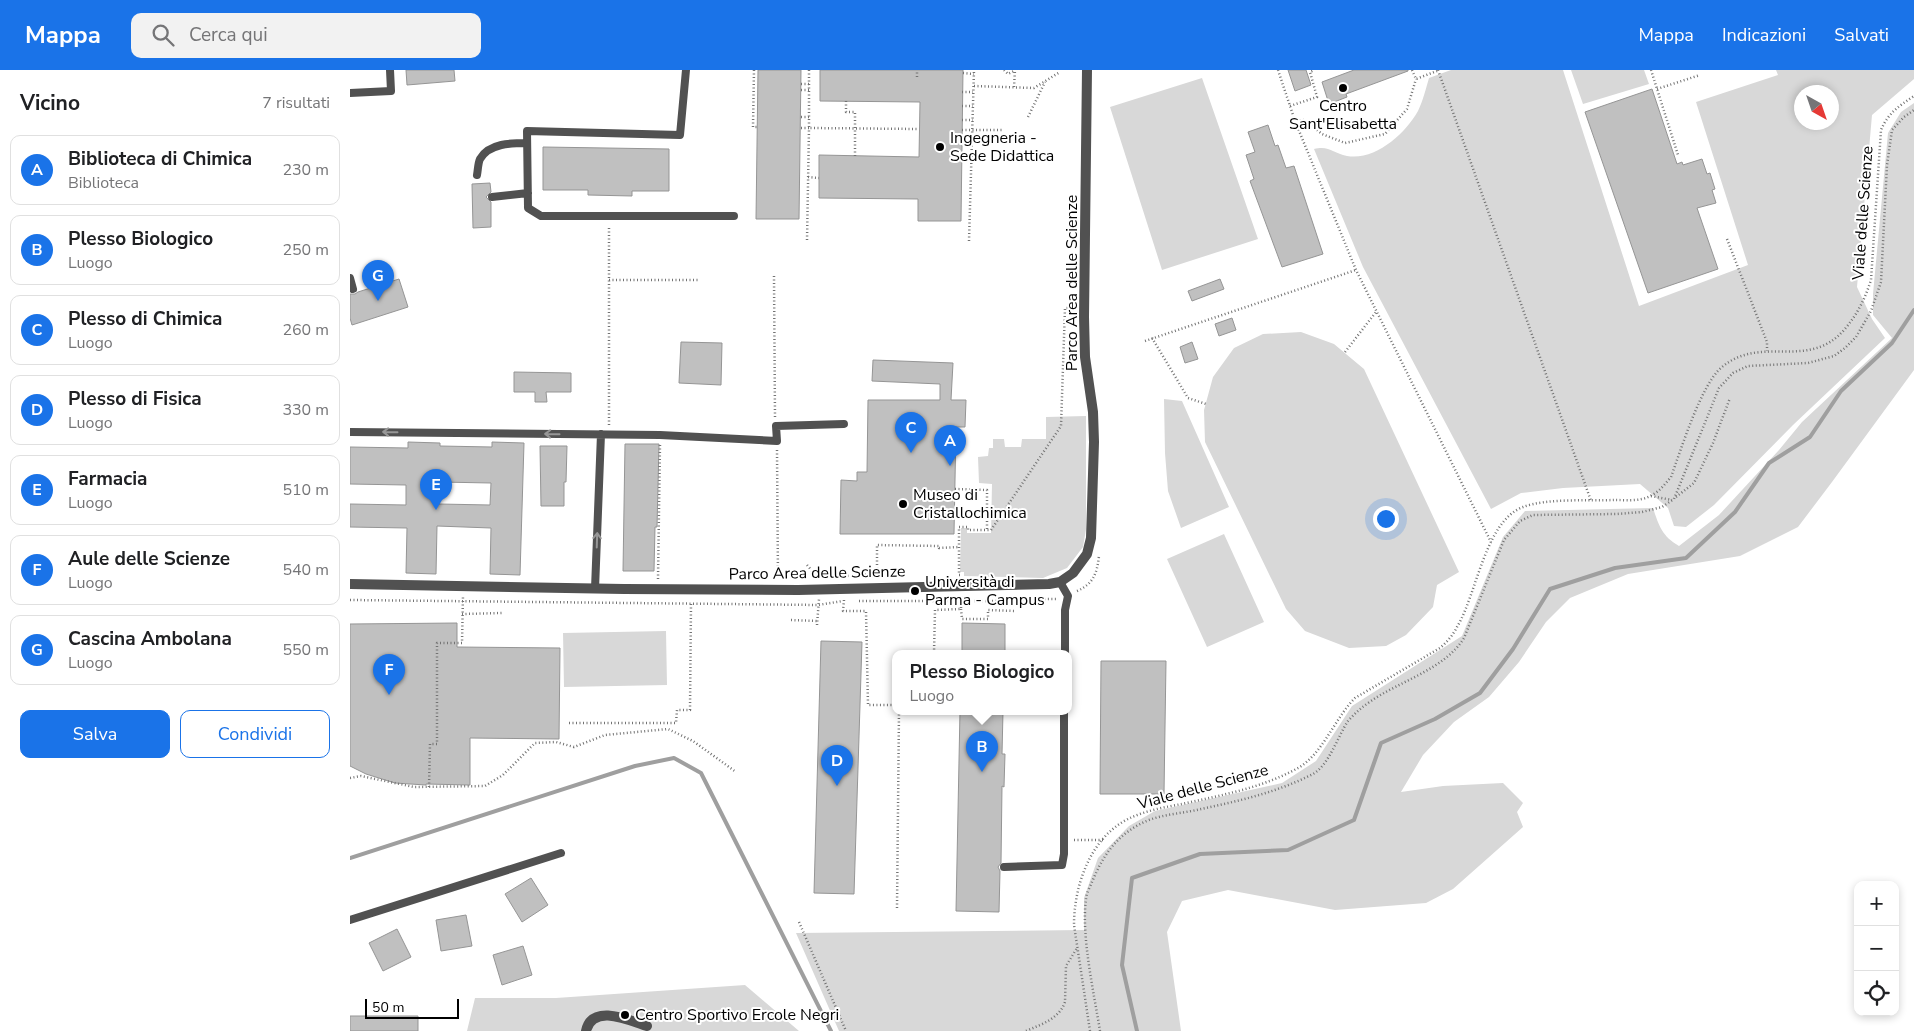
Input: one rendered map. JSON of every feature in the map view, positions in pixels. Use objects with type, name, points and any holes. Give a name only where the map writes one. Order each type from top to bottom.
[{"type":"street","name":"Parco Area delle Scienze","points":[[350,584],[595,589],[778,590],[818,583],[960,586],[1049,584],[1060,582],[1073,573],[1087,554],[1091,538],[1094,442],[1093,412],[1085,357],[1084,317],[1087,70]]},
{"type":"street","points":[[586,1031],[587,1025],[593,1018],[603,1015],[648,1026]]},
{"type":"lane","points":[[350,93],[391,91],[390,70]]},
{"type":"lane","points":[[686,70],[680,135],[527,131],[528,208],[541,216],[734,216]]},
{"type":"lane","points":[[477,174],[480,159],[486,152],[504,144],[527,143]]},
{"type":"lane","points":[[492,197],[528,193]]},
{"type":"lane","points":[[350,278],[353,289]]},
{"type":"lane","points":[[350,432],[660,435],[777,440],[776,426],[844,424]]},
{"type":"lane","points":[[595,589],[605,434]]},
{"type":"lane","points":[[1060,582],[1068,596],[1065,610],[1064,650]]},
{"type":"lane","points":[[1004,867],[1062,865],[1064,840],[1064,715]]},
{"type":"lane","points":[[350,920],[561,853]]},
{"type":"path","points":[[758,71],[754,70],[753,127],[758,127]]},
{"type":"path","points":[[807,241],[809,70]]},
{"type":"path","points":[[917,70],[917,77]]},
{"type":"path","points":[[1004,70],[1009,74],[1015,70]]},
{"type":"path","points":[[1014,87],[1015,70]]},
{"type":"path","points":[[1278,70],[1290,106],[1356,270],[1491,542]]},
{"type":"path","points":[[1290,106],[1317,96],[1310,72],[1314,70]]},
{"type":"path","points":[[1296,121],[1305,120],[1322,134],[1345,143],[1385,134],[1407,109],[1416,79],[1412,70]]},
{"type":"path","points":[[1416,79],[1438,70],[1591,501]]},
{"type":"path","points":[[1651,70],[1678,155]]},
{"type":"path","points":[[963,73],[974,72],[969,241]]},
{"type":"path","points":[[974,86],[1034,88],[1060,72]]},
{"type":"path","points":[[1657,89],[1700,75]]},
{"type":"path","points":[[1028,117],[1046,80]]},
{"type":"path","points":[[801,84],[809,84]]},
{"type":"path","points":[[801,90],[809,90]]},
{"type":"path","points":[[962,92],[973,92]]},
{"type":"path","name":"Viale delle Scienze","points":[[1090,1031],[1077,946],[1074,908],[1079,882],[1102,840],[1128,819],[1249,788],[1272,781],[1300,767],[1314,755],[1346,707],[1355,698],[1440,648],[1449,640],[1458,626],[1491,542],[1499,526],[1508,515],[1523,507],[1543,503],[1631,500],[1651,496],[1662,488],[1670,477],[1703,394],[1720,369],[1733,358],[1767,351],[1800,351],[1825,346],[1835,341],[1852,321],[1866,298],[1870,280],[1881,130],[1891,112],[1914,96]]},
{"type":"path","points":[[846,101],[846,112],[855,112],[854,156]]},
{"type":"path","points":[[962,106],[973,106]]},
{"type":"path","points":[[1674,499],[1720,388],[1733,373],[1748,366],[1808,363],[1834,356],[1856,337],[1871,311],[1881,282],[1887,165],[1892,130],[1904,117],[1914,110]]},
{"type":"path","points":[[801,117],[809,117]]},
{"type":"path","points":[[962,120],[973,120]]},
{"type":"path","points":[[801,128],[919,130]]},
{"type":"path","points":[[962,130],[1003,130]]},
{"type":"path","points":[[808,178],[819,178]]},
{"type":"path","points":[[605,434],[609,216]]},
{"type":"path","points":[[1727,239],[1767,342],[1767,351]]},
{"type":"path","points":[[1145,341],[1356,270]]},
{"type":"path","points":[[774,276],[776,426]]},
{"type":"path","points":[[609,280],[698,280]]},
{"type":"path","points":[[1345,352],[1376,312]]},
{"type":"path","points":[[1016,611],[988,610],[988,619],[962,620],[961,575],[959,575],[959,527],[968,527],[968,530],[991,530],[1061,426],[1064,318]]},
{"type":"path","points":[[1152,338],[1188,398],[1206,404]]},
{"type":"path","points":[[1100,1031],[1086,935],[1086,898],[1102,858],[1112,846],[1127,832],[1149,820],[1219,806],[1271,791],[1316,772],[1331,753],[1348,722],[1359,709],[1442,660],[1457,649],[1464,638],[1504,540],[1520,521],[1533,514],[1617,514],[1642,512],[1662,507],[1694,483],[1730,398]]},
{"type":"path","points":[[658,589],[660,435]]},
{"type":"path","points":[[777,440],[778,590]]},
{"type":"path","points":[[955,489],[987,490],[987,530]]},
{"type":"path","points":[[1651,496],[1660,499],[1674,499]]},
{"type":"path","points":[[818,583],[877,574],[878,546],[959,547]]},
{"type":"path","points":[[791,620],[817,622],[818,583],[807,565]]},
{"type":"path","points":[[844,595],[844,611],[866,611],[868,705],[892,705]]},
{"type":"path","points":[[429,787],[430,744],[437,744],[437,643],[462,643],[463,596]]},
{"type":"path","points":[[569,723],[676,723],[677,710],[690,710],[691,604]]},
{"type":"path","points":[[934,650],[935,610],[961,609]]},
{"type":"path","points":[[462,614],[502,614]]},
{"type":"path","points":[[898,908],[899,715]]},
{"type":"path","points":[[637,723],[637,731]]},
{"type":"path","points":[[350,778],[361,776],[414,787],[485,786],[503,775],[535,743],[556,742],[574,747],[605,734],[668,729],[693,741],[736,772]]},
{"type":"path","points":[[1064,840],[1102,840]]},
{"type":"path","points":[[799,922],[846,1031]]},
{"type":"path","points":[[1026,1031],[1047,1022],[1056,1016],[1063,1007],[1065,1002],[1066,966],[1077,946]]},
{"type":"shaded area","points":[[1451,70],[1563,70],[1639,306],[1748,265],[1696,102],[1778,75],[1776,70],[1914,70],[1914,79],[1872,115],[1857,287],[1872,319],[1885,338],[1793,425],[1714,505],[1686,527],[1674,526],[1668,508],[1640,484],[1563,488],[1521,493],[1491,509],[1363,267],[1314,149],[1324,148],[1347,156],[1358,156],[1378,150],[1397,137],[1405,128],[1418,111],[1429,78]]},
{"type":"shaded area","points":[[1571,70],[1644,70],[1649,84],[1583,104]]},
{"type":"shaded area","points":[[1202,78],[1258,239],[1162,270],[1110,107]]},
{"type":"shaded area","points":[[1914,103],[1914,370],[1798,527],[1740,556],[1628,574],[1570,598],[1546,622],[1519,662],[1489,697],[1454,722],[1423,755],[1401,792],[1443,786],[1503,783],[1523,803],[1517,812],[1523,827],[1453,889],[1426,903],[1335,910],[1228,890],[1182,901],[1167,932],[1181,1031],[839,1031],[796,933],[1084,930],[1084,898],[1098,858],[1129,826],[1155,811],[1282,783],[1316,761],[1352,706],[1462,636],[1503,537],[1525,511],[1653,508],[1662,530],[1679,546],[1719,515],[1802,422],[1892,338],[1873,315],[1873,294],[1888,133],[1901,112]]},
{"type":"shaded area","points":[[1301,332],[1334,344],[1364,369],[1459,572],[1437,585],[1433,607],[1406,635],[1386,646],[1349,648],[1305,631],[1286,609],[1205,442],[1204,410],[1213,377],[1234,348],[1263,334]]},
{"type":"shaded area","points":[[1164,399],[1182,401],[1229,507],[1181,528],[1168,491]]},
{"type":"shaded area","points":[[1086,416],[1086,529],[1083,547],[1067,568],[1043,578],[964,576],[964,572],[960,572],[961,528],[967,528],[967,533],[991,533],[992,484],[979,483],[978,457],[988,456],[989,448],[993,448],[993,439],[1004,439],[1005,447],[1021,447],[1022,439],[1046,439],[1046,417]]},
{"type":"shaded area","points":[[1224,534],[1264,622],[1207,647],[1167,559]]},
{"type":"shaded area","points":[[666,631],[667,685],[564,687],[563,633]]},
{"type":"shaded area","name":"Centro Sportivo Ercole Negri","points":[[745,985],[799,1031],[467,1031],[475,998],[556,998]]},
{"type":"building","points":[[406,70],[454,70],[455,81],[407,85]]},
{"type":"building","points":[[758,70],[801,70],[799,219],[756,219]]},
{"type":"building","name":"Ingegneria - Sede Didattica","points":[[820,70],[963,70],[961,221],[918,221],[918,199],[819,198],[819,155],[919,157],[920,102],[820,101]]},
{"type":"building","points":[[1288,70],[1306,70],[1311,85],[1295,91]]},
{"type":"building","name":"Centro Sant'Elisabetta","points":[[1354,70],[1408,71],[1346,94],[1347,97],[1329,104],[1322,82]]},
{"type":"building","points":[[1652,89],[1677,164],[1682,162],[1683,165],[1702,159],[1707,174],[1710,173],[1715,189],[1712,190],[1716,203],[1697,208],[1718,269],[1648,293],[1585,112]]},
{"type":"building","points":[[1268,125],[1275,146],[1278,145],[1286,168],[1294,166],[1323,254],[1282,267],[1250,181],[1254,179],[1246,155],[1255,152],[1248,132]]},
{"type":"building","points":[[543,147],[669,149],[669,191],[632,191],[632,196],[588,195],[588,190],[543,190]]},
{"type":"building","points":[[490,183],[491,192],[486,197],[491,202],[491,227],[473,228],[472,184]]},
{"type":"building","points":[[399,279],[408,307],[352,325],[350,318],[350,294]]},
{"type":"building","points":[[1220,279],[1224,289],[1192,301],[1188,291]]},
{"type":"building","points":[[1232,318],[1236,330],[1219,336],[1215,324]]},
{"type":"building","points":[[681,342],[722,343],[721,385],[679,383]]},
{"type":"building","points":[[1192,342],[1198,359],[1185,363],[1180,347]]},
{"type":"building","points":[[873,360],[953,363],[951,400],[966,400],[965,427],[956,427],[954,534],[840,534],[841,480],[857,481],[857,472],[867,472],[868,400],[940,400],[940,384],[872,381]]},
{"type":"building","points":[[514,372],[571,373],[571,392],[546,392],[547,402],[535,402],[535,392],[514,392]]},
{"type":"building","points":[[408,442],[440,443],[440,446],[492,447],[492,442],[524,443],[520,575],[490,574],[491,528],[437,526],[436,574],[406,573],[407,528],[350,527],[350,504],[406,505],[406,485],[350,484],[350,447],[408,448]],"holes":[[[439,482],[491,483],[490,505],[439,504]]]},
{"type":"building","points":[[625,444],[659,444],[654,571],[623,571]]},
{"type":"building","points":[[540,446],[567,446],[564,506],[541,506]]},
{"type":"building","points":[[457,623],[457,647],[560,648],[559,739],[470,738],[470,785],[395,783],[366,774],[350,766],[350,624]]},
{"type":"building","points":[[962,623],[1005,624],[1005,650],[962,650]]},
{"type":"building","points":[[821,641],[862,642],[854,894],[814,893]]},
{"type":"building","points":[[1101,661],[1166,661],[1164,794],[1100,794]]},
{"type":"building","points":[[960,715],[1003,715],[1002,754],[1005,754],[1004,787],[1002,786],[1001,863],[998,867],[1000,871],[999,912],[956,911]]},
{"type":"building","points":[[531,878],[548,905],[522,922],[505,894]]},
{"type":"building","points":[[466,915],[472,946],[441,951],[436,920]]},
{"type":"building","points":[[397,929],[411,957],[383,971],[369,943]]},
{"type":"building","points":[[523,946],[532,975],[502,985],[493,955]]},
{"type":"building","points":[[350,1016],[418,1016],[418,1031],[350,1031]]},
{"type":"waterway","points":[[1137,1031],[1122,965],[1132,878],[1200,854],[1288,850],[1354,820],[1381,743],[1435,719],[1480,693],[1513,649],[1550,589],[1615,568],[1686,558],[1735,512],[1769,463],[1810,437],[1841,391],[1892,343],[1914,310]]},
{"type":"waterway","points":[[350,858],[635,766],[674,758],[701,773],[831,1031]]},
{"type":"place","name":"Centro Sant'Elisabetta","points":[[1343,88]]},
{"type":"place","name":"Ingegneria - Sede Didattica","points":[[940,147]]},
{"type":"place","name":"Cascina Ambolana","points":[[378,301]]},
{"type":"place","name":"Plesso di Chimica","points":[[911,453]]},
{"type":"place","name":"Biblioteca di Chimica","points":[[950,466]]},
{"type":"place","name":"Museo di Cristallochimica","points":[[903,504]]},
{"type":"place","name":"Farmacia","points":[[436,510]]},
{"type":"place","name":"Università di Parma - Campus","points":[[915,591]]},
{"type":"place","name":"Aule delle Scienze","points":[[389,695]]},
{"type":"place","name":"Plesso Biologico","points":[[982,772]]},
{"type":"place","name":"Plesso di Fisica","points":[[837,786]]},
{"type":"place","name":"Centro Sportivo Ercole Negri","points":[[625,1015]]}]
